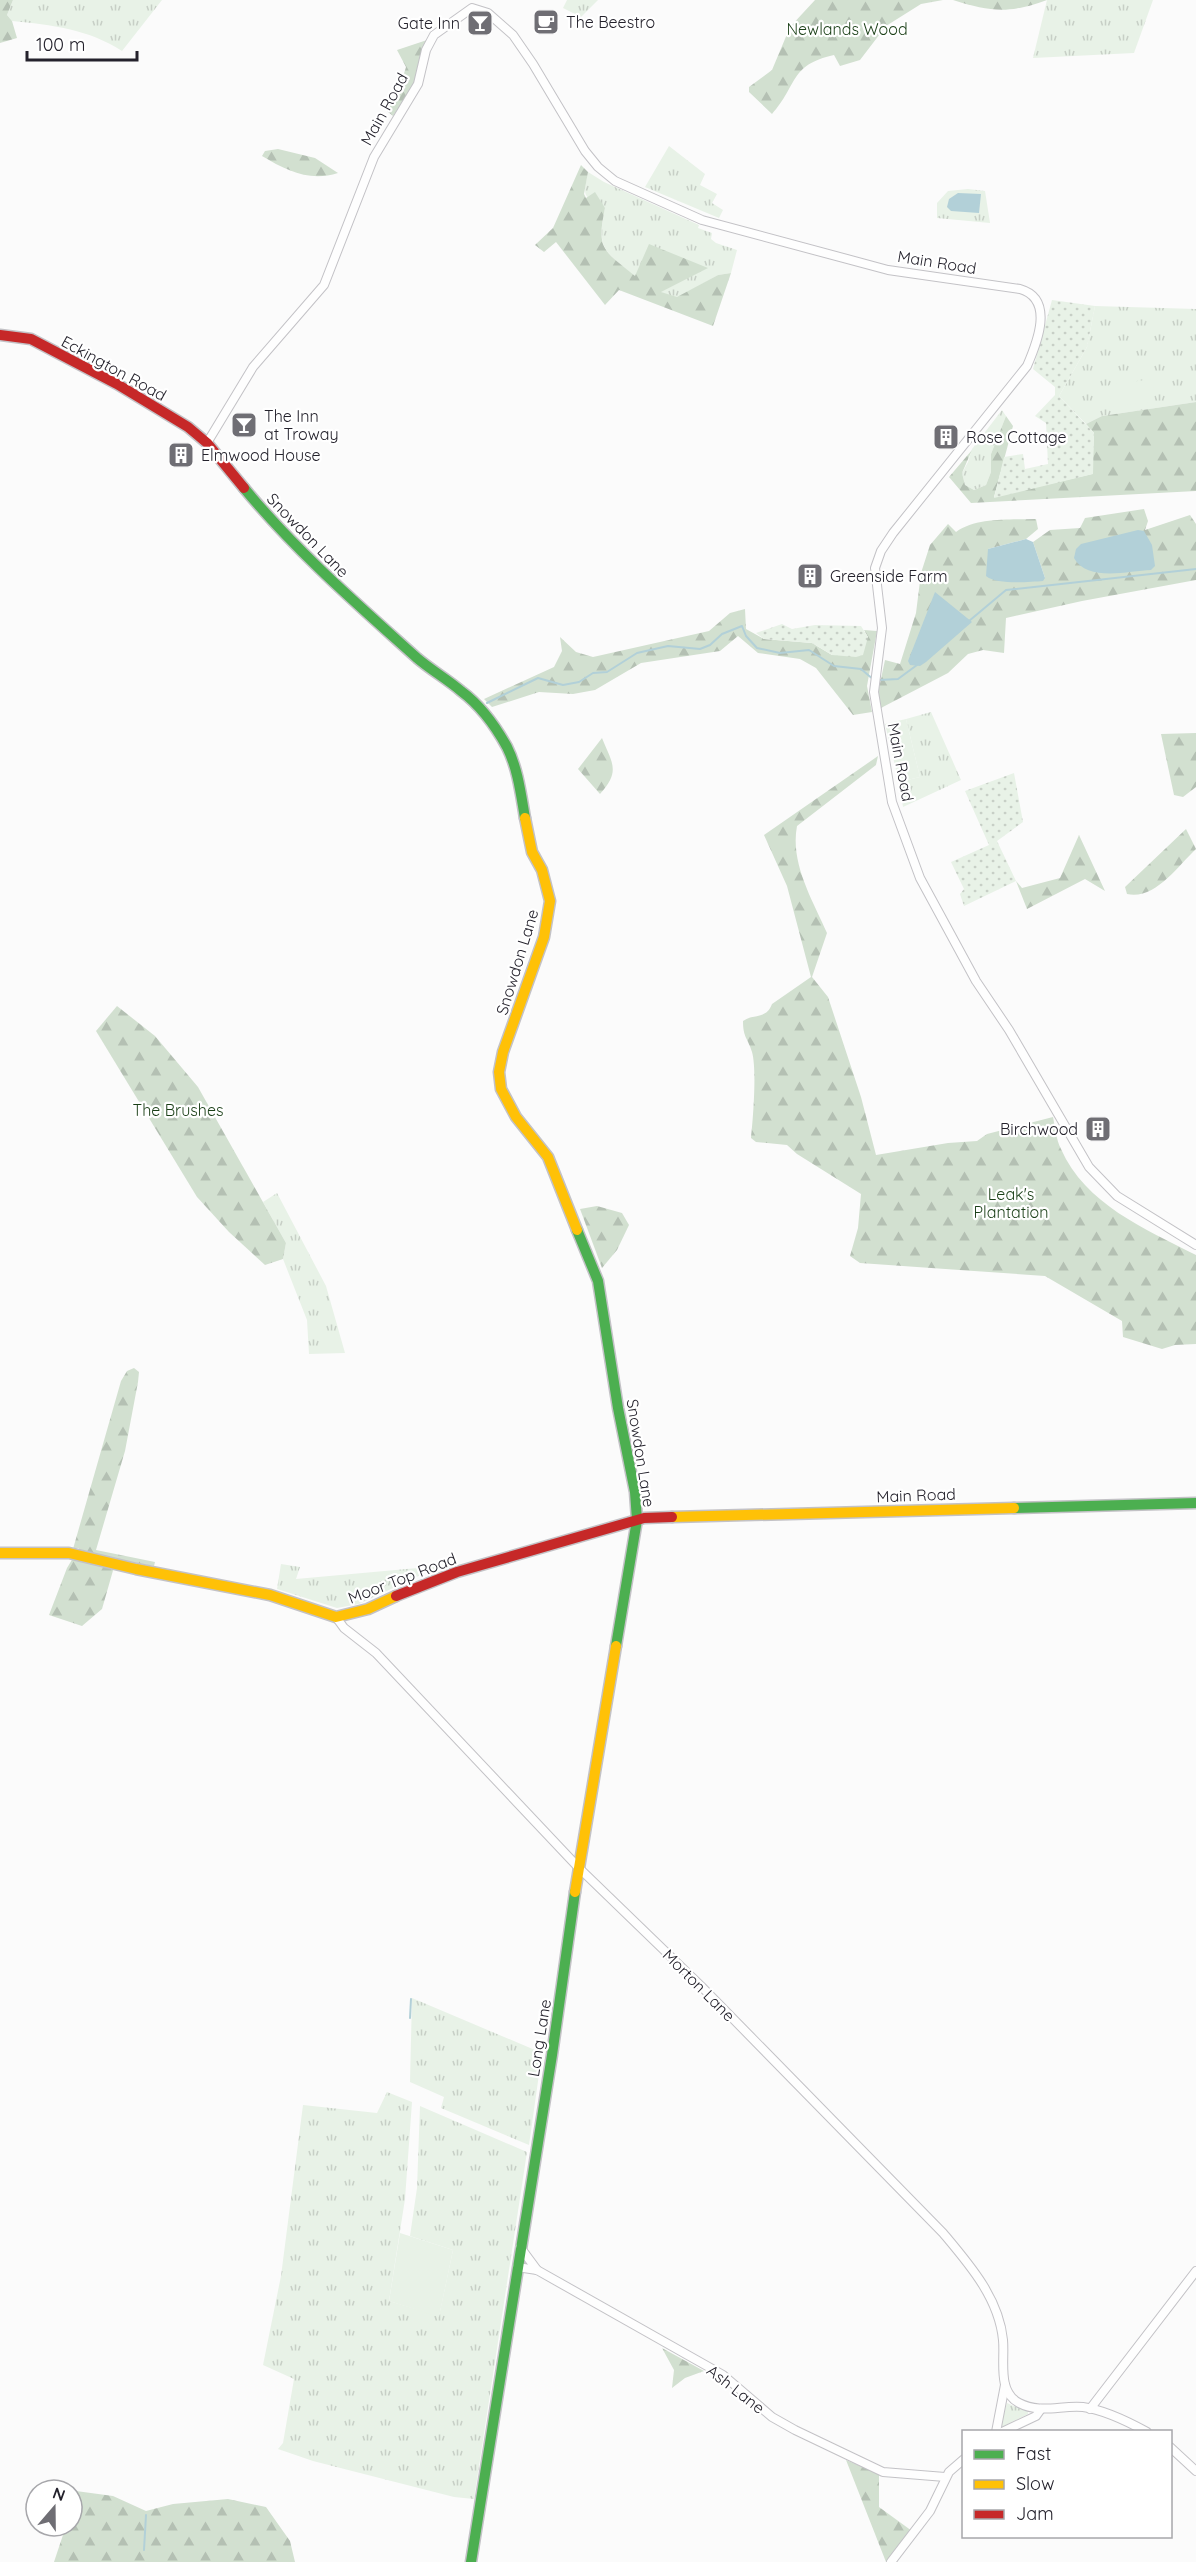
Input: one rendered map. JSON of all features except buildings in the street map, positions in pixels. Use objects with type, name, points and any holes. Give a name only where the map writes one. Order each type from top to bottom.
[{"type":"main road","name":"Eckington Road","points":[[0,335],[31,339],[152,404],[207,443]]},
{"type":"main road","name":"Snowdon Lane","points":[[207,443],[268,517],[318,569],[412,653],[462,691],[482,710],[495,727],[515,766],[532,852],[542,870],[548,891],[549,915],[540,948],[503,1052],[499,1072],[501,1089],[516,1117],[548,1157],[598,1281],[618,1408],[635,1492],[637,1520]]},
{"type":"main road","name":"Main Road","points":[[637,1520],[1196,1503]]},
{"type":"main road","name":"Moor Top Road","points":[[0,1553],[69,1553],[136,1569],[270,1594],[336,1617],[368,1610],[415,1587],[457,1572],[637,1520]]},
{"type":"main road","name":"Long Lane","points":[[471,2562],[552,2055],[578,1867],[637,1520]]},
{"type":"street","name":"Main Road","points":[[207,443],[253,367],[324,285],[374,157],[418,84],[426,50],[434,35],[472,8],[488,13],[513,35],[585,151],[597,167],[615,181],[702,220],[888,270],[1020,289],[1028,291],[1038,299],[1041,316],[1027,366],[893,533],[876,562],[875,575],[882,628],[875,680],[877,717],[892,802],[920,878],[976,981],[1016,1040],[1089,1167],[1117,1196],[1196,1245]]},
{"type":"street","name":"Morton Lane","points":[[336,1617],[344,1628],[376,1653],[578,1867],[702,1986],[943,2234],[971,2267],[998,2316],[1003,2339],[1005,2385],[996,2430]]},
{"type":"street","name":"Ash Lane","points":[[520,2247],[537,2270]]},
{"type":"street","name":"Ash Lane","points":[[517,2267],[537,2270],[723,2375],[771,2417],[795,2430],[883,2472],[945,2477]]},
{"type":"street","points":[[1090,2409],[1196,2271]]},
{"type":"street","points":[[1005,2385],[1010,2396],[1017,2402],[1041,2409],[1090,2409],[1108,2413],[1143,2430]]},
{"type":"street","points":[[1006,2430],[1036,2416],[1041,2409]]},
{"type":"street","points":[[1172,2449],[1196,2471]]},
{"type":"street","points":[[891,2562],[930,2511],[945,2477],[962,2460]]},
{"type":"green space","points":[[0,0],[13,0],[7,15],[12,21],[17,38],[0,43]]},
{"type":"green space","points":[[13,0],[162,0],[122,51],[83,33],[55,26],[12,21],[7,15]]},
{"type":"green space","points":[[567,0],[598,0],[581,17],[563,8]]},
{"type":"green space","name":"Newlands Wood","points":[[815,0],[943,0],[921,4],[886,26],[860,60],[840,66],[834,55],[809,64],[801,70],[772,114],[749,92],[749,87],[772,70],[790,27]]},
{"type":"green space","name":"Newlands Wood","points":[[953,0],[1047,0],[1022,8],[1000,10]]},
{"type":"green space","points":[[1047,0],[1153,0],[1134,53],[1033,58]]},
{"type":"green space","points":[[427,40],[412,89],[393,116],[387,111],[398,93],[406,67],[397,50]]},
{"type":"green space","points":[[669,146],[705,174],[700,185],[717,194],[712,203],[723,210],[719,218],[645,187]]},
{"type":"green space","points":[[278,149],[315,158],[338,173],[318,176],[299,174],[262,156],[265,151]]},
{"type":"green space","points":[[581,165],[588,172],[584,194],[586,198],[595,192],[605,208],[602,242],[610,254],[635,276],[649,244],[708,268],[661,292],[677,297],[718,275],[731,273],[713,326],[619,290],[605,305],[556,242],[544,252],[535,245],[553,228]]},
{"type":"green space","points":[[588,172],[604,182],[699,225],[698,228],[712,233],[711,239],[716,243],[737,250],[731,273],[718,275],[677,298],[660,292],[707,268],[635,277],[605,248],[602,222],[605,208],[586,195]]},
{"type":"green space","points":[[968,189],[985,191],[990,223],[937,218],[937,203],[948,191]]},
{"type":"green space","points":[[1052,300],[1095,306],[1087,347],[1059,396],[1094,433],[1093,474],[994,498],[1004,457],[1023,454],[1025,469],[1048,464],[1046,423],[1035,416],[1055,395],[1055,387],[1033,369]]},
{"type":"green space","points":[[1095,306],[1196,309],[1196,402],[1102,416],[1086,424],[1059,396],[1087,347]]},
{"type":"green space","points":[[1152,379],[1155,401],[1112,407],[1109,385]]},
{"type":"green space","points":[[1196,402],[1196,491],[971,503],[949,477],[972,450],[962,473],[965,485],[974,490],[986,485],[991,472],[991,454],[1006,416],[1013,426],[994,497],[1092,474],[1094,433],[1086,424],[1102,416]]},
{"type":"green space","points":[[1002,410],[1006,416],[991,454],[991,472],[986,485],[974,490],[965,485],[962,473],[972,449]]},
{"type":"green space","points":[[1144,509],[1148,521],[1145,530],[1190,515],[1196,524],[1196,580],[1006,618],[1004,653],[983,650],[968,654],[948,673],[879,709],[879,688],[885,660],[900,664],[916,613],[921,573],[930,545],[948,524],[956,532],[964,527],[984,522],[1036,519],[1038,529],[1026,539],[988,549],[1045,578],[1033,542],[1050,530],[1080,528],[1085,518]]},
{"type":"green space","points":[[745,609],[746,629],[764,639],[812,643],[832,655],[868,637],[864,630],[877,631],[867,686],[872,712],[853,715],[816,668],[800,659],[758,653],[738,636],[720,651],[641,663],[595,690],[573,694],[539,692],[492,707],[484,699],[554,667],[562,651],[560,637],[576,652],[593,657],[709,631],[730,613]]},
{"type":"green space","points":[[782,624],[792,629],[815,625],[861,626],[868,637],[863,655],[856,657],[832,655],[812,643],[764,639],[756,633]]},
{"type":"green space","points":[[931,712],[961,780],[903,807],[899,782],[920,777],[906,719]]},
{"type":"green space","points":[[906,719],[920,777],[899,782],[885,724]]},
{"type":"green space","points":[[1196,733],[1196,787],[1183,797],[1174,795],[1161,734]]},
{"type":"green space","points":[[602,738],[613,767],[611,779],[600,794],[578,769]]},
{"type":"green space","name":"Leak's Plantation","points":[[878,756],[876,765],[797,826],[796,840],[799,867],[827,933],[812,977],[828,997],[861,1097],[876,1155],[948,1143],[977,1141],[987,1134],[1053,1117],[1061,1149],[1085,1185],[1101,1200],[1137,1225],[1196,1255],[1196,1344],[1175,1345],[1162,1349],[1123,1337],[1122,1321],[1045,1276],[860,1263],[850,1256],[858,1228],[861,1194],[797,1154],[787,1145],[756,1142],[751,1138],[754,1070],[752,1052],[745,1035],[743,1021],[763,1014],[772,1004],[811,977],[787,886],[764,835]]},
{"type":"green space","points":[[1014,773],[1023,822],[997,841],[1016,881],[964,906],[960,894],[964,889],[951,862],[989,845],[965,791]]},
{"type":"green space","points":[[1186,829],[1196,849],[1156,887],[1137,895],[1127,894],[1125,887]]},
{"type":"green space","points":[[1079,835],[1105,891],[1085,879],[1027,909],[1016,881],[1022,888],[1060,878]]},
{"type":"green space","name":"The Brushes","points":[[117,1006],[155,1036],[198,1087],[286,1243],[283,1259],[265,1265],[229,1232],[197,1197],[96,1031]]},
{"type":"green space","points":[[277,1193],[326,1286],[345,1353],[309,1354],[307,1320],[283,1259],[286,1243],[263,1202]]},
{"type":"green space","points":[[597,1206],[622,1213],[629,1225],[617,1250],[602,1268],[580,1209]]},
{"type":"green space","points":[[134,1368],[139,1372],[138,1382],[125,1451],[96,1550],[155,1562],[154,1566],[116,1560],[102,1609],[82,1626],[49,1615],[67,1568],[79,1548],[73,1549],[121,1381],[127,1371]]},
{"type":"green space","points":[[281,1564],[300,1567],[296,1579],[440,1566],[359,1604],[337,1608],[277,1589]]},
{"type":"green space","points":[[412,1998],[542,2053],[529,2145],[441,2108],[444,2097],[410,2082]]},
{"type":"green space","points":[[387,2092],[412,2102],[405,2199],[389,2301],[439,2316],[453,2250],[410,2236],[417,2188],[420,2106],[527,2152],[474,2499],[454,2497],[313,2461],[278,2449],[283,2443],[294,2379],[263,2365],[281,2276],[303,2105],[377,2113]]},
{"type":"green space","points":[[400,2233],[453,2250],[439,2317],[389,2301]]},
{"type":"green space","points":[[662,2348],[704,2371],[685,2378],[672,2388],[674,2370]]},
{"type":"green space","points":[[1007,2403],[1028,2414],[1002,2427],[1000,2426]]},
{"type":"green space","points":[[846,2460],[879,2474],[879,2507],[912,2531],[886,2562]]},
{"type":"green space","points":[[84,2492],[113,2496],[146,2511],[173,2504],[228,2499],[266,2507],[290,2541],[295,2562],[54,2562],[62,2538],[84,2538]]},
{"type":"water","points":[[958,193],[981,194],[979,213],[951,211],[947,207],[949,199]]},
{"type":"water","points":[[1138,530],[1144,531],[1152,545],[1155,566],[1151,570],[1098,573],[1080,565],[1074,558],[1076,549],[1081,544]]},
{"type":"water","points":[[1026,539],[1033,542],[1045,578],[1043,581],[1005,582],[986,576],[988,549]]},
{"type":"water","points":[[935,592],[972,622],[926,662],[920,666],[910,665],[908,661]]},
{"type":"waterway","points":[[969,621],[1006,590],[1196,569]]},
{"type":"waterway","points":[[487,703],[538,678],[563,685],[579,682],[593,673],[607,672],[637,653],[668,646],[700,649],[710,645],[722,634],[742,626],[746,636],[757,648],[780,653],[809,650],[834,666],[861,669],[874,680]]},
{"type":"waterway","points":[[879,680],[898,679],[917,665]]},
{"type":"waterway","points":[[410,2018],[411,1999]]},
{"type":"waterway","points":[[144,2550],[146,2515]]},
{"type":"traffic: fast","points":[[244,488],[285,534],[350,597],[417,658],[468,697],[487,717],[511,755],[519,782],[525,818]]},
{"type":"traffic: fast","points":[[577,1230],[598,1281],[618,1408],[635,1492],[637,1520],[616,1646]]},
{"type":"traffic: fast","points":[[1014,1508],[1196,1503]]},
{"type":"traffic: fast","points":[[471,2562],[552,2055],[575,1892]]},
{"type":"traffic: slow","points":[[525,818],[532,852],[542,870],[550,901],[544,937],[503,1052],[499,1072],[501,1089],[516,1117],[548,1157],[577,1230]]},
{"type":"traffic: slow","points":[[672,1517],[1014,1508]]},
{"type":"traffic: slow","points":[[0,1553],[69,1553],[136,1569],[270,1595],[336,1617],[368,1609],[396,1596]]},
{"type":"traffic: slow","points":[[575,1892],[616,1646]]},
{"type":"traffic: jam","points":[[0,335],[31,339],[117,384],[188,427],[207,443],[244,488]]},
{"type":"traffic: jam","points":[[396,1596],[457,1572],[644,1518],[672,1517]]},
{"type":"place","name":"The Beestro","points":[[546,22]]},
{"type":"place","name":"Gate Inn","points":[[480,23]]},
{"type":"place","name":"The Inn at Troway","points":[[244,425]]},
{"type":"place","name":"Rose Cottage","points":[[946,437]]},
{"type":"place","name":"Elmwood House","points":[[181,455]]},
{"type":"place","name":"Greenside Farm","points":[[810,576]]},
{"type":"place","name":"Birchwood","points":[[1098,1129]]}]
